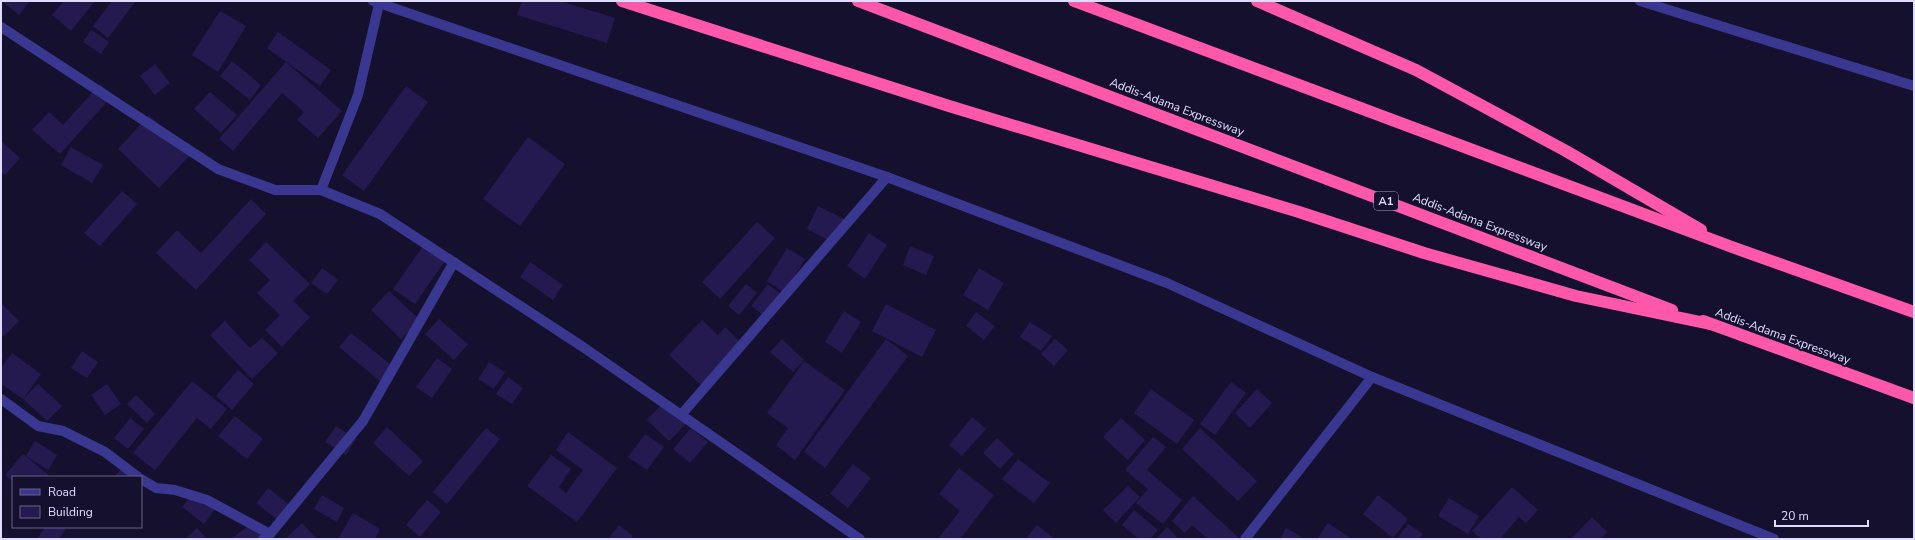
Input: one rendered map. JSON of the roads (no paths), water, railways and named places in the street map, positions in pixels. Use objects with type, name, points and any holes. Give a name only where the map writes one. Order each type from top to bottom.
[{"type":"highway","points":[[622,1],[949,106],[1291,210],[1424,253],[1576,296],[1710,324]]},
{"type":"highway","name":"Addis-Adama Expressway","points":[[858,1],[1710,324],[1914,398]]},
{"type":"highway","points":[[1074,1],[1732,247],[1914,312]]},
{"type":"highway","points":[[1257,1],[1416,70],[1566,151],[1732,247]]},
{"type":"street","points":[[1640,1],[1914,86]]},
{"type":"street","points":[[322,190],[358,95],[376,2],[887,177],[1167,283],[1372,377],[1774,539]]},
{"type":"street","points":[[1,27],[218,169],[275,190],[322,190],[380,214],[583,347],[860,539]]},
{"type":"street","points":[[681,415],[887,177]]},
{"type":"street","points":[[142,480],[156,488],[175,490],[207,500],[266,536],[363,421],[454,262]]},
{"type":"street","points":[[1245,539],[1372,377]]},
{"type":"street","points":[[1,399],[38,426],[63,431],[105,452],[137,476]]}]
